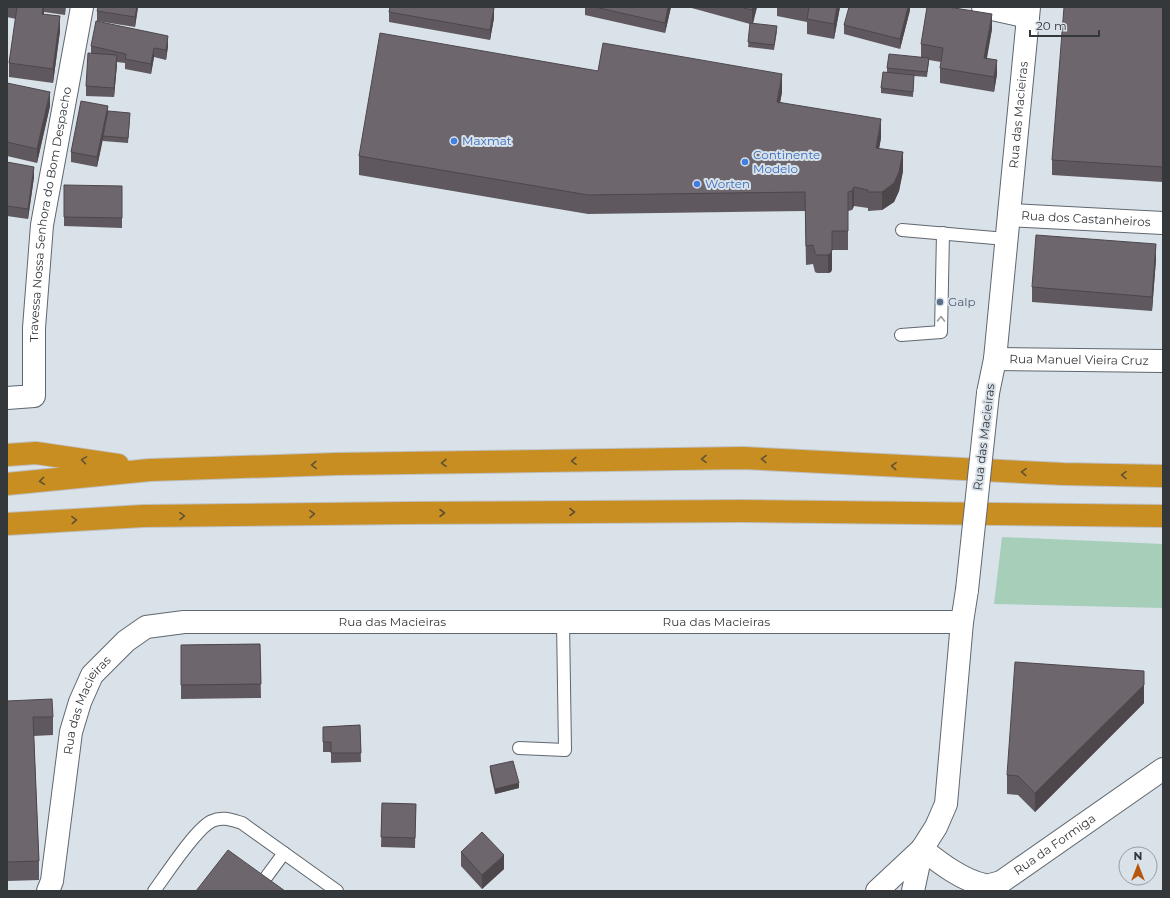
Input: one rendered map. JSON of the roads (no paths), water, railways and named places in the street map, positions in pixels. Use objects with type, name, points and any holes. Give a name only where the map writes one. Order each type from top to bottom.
[{"type":"highway","points":[[7,455],[36,453],[150,470]]},
{"type":"highway","points":[[7,484],[150,470],[336,464],[742,458],[1063,474],[1163,476]]},
{"type":"highway","points":[[7,524],[144,516],[464,512],[742,511],[1163,516]]},
{"type":"street","name":"Travessa Nossa Senhora do Bom Despacho","points":[[7,398],[34,396],[34,328],[42,225],[82,7]]},
{"type":"street","points":[[983,7],[1028,12]]},
{"type":"street","name":"Rua das Macieiras","points":[[48,891],[52,881],[71,732],[80,702],[92,675],[126,642],[146,627],[184,622],[962,622],[967,590],[988,393],[995,359],[1028,12]]},
{"type":"street","name":"Rua dos Castanheiros","points":[[1009,215],[1163,223]]},
{"type":"street","name":"Rua Manuel Vieira Cruz","points":[[995,359],[1163,361]]},
{"type":"street","points":[[877,891],[922,849],[936,826],[946,804],[962,622]]},
{"type":"street","name":"Rua da Formiga","points":[[922,849],[943,865],[966,878],[987,886],[1001,882],[1163,769]]},
{"type":"street","points":[[913,891],[922,849]]},
{"type":"lane","points":[[902,230],[1006,239]]},
{"type":"lane","points":[[901,335],[941,332],[943,233]]},
{"type":"lane","points":[[520,748],[565,750],[563,622]]},
{"type":"lane","points":[[154,891],[200,829],[212,821],[226,818],[242,823],[337,891]]},
{"type":"lane","points":[[256,891],[284,853]]},
{"type":"place","name":"Maxmat","points":[[454,141]]},
{"type":"place","name":"Continente Modelo","points":[[745,162]]},
{"type":"place","name":"Worten","points":[[697,184]]},
{"type":"place","name":"Galp","points":[[940,302]]}]
